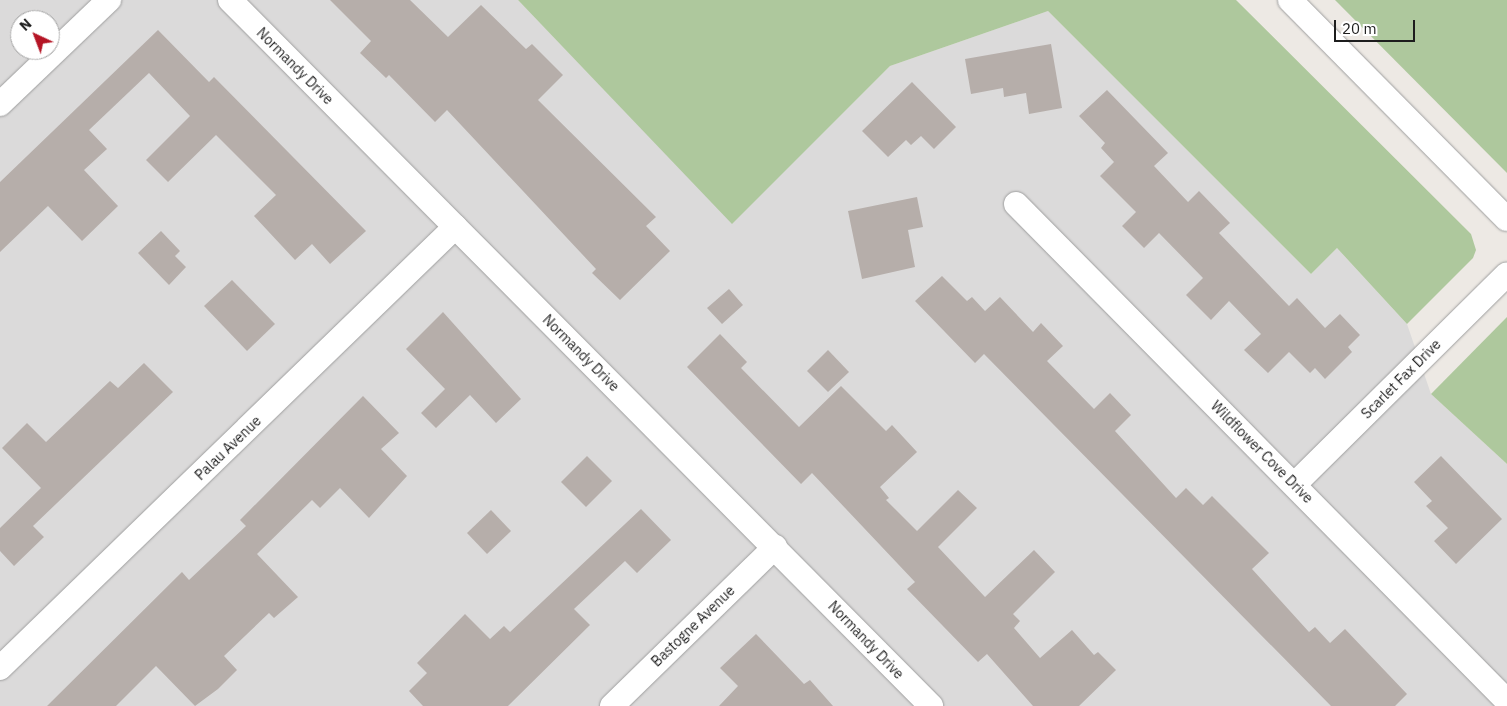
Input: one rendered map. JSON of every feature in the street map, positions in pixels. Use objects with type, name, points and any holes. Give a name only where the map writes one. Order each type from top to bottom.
[{"type":"street","points":[[0,104],[109,0]]},
{"type":"street","name":"Normandy Drive","points":[[230,0],[931,706]]},
{"type":"street","points":[[1290,0],[1507,219]]},
{"type":"street","name":"Wildflower Cove Drive","points":[[1016,204],[1295,484],[1507,701]]},
{"type":"street","name":"Palau Avenue","points":[[0,668],[455,227]]},
{"type":"street","name":"Scarlet Fax Drive","points":[[1295,484],[1507,274]]},
{"type":"street","name":"Bastogne Avenue","points":[[612,706],[775,547]]},
{"type":"shaded area","points":[[0,0],[518,0],[732,223],[890,66],[1048,11],[1311,274],[1337,248],[1407,324],[1431,394],[1507,464],[1507,706],[0,706]]},
{"type":"green space","points":[[518,0],[1236,0],[1471,234],[1476,250],[1473,258],[1407,324],[1337,248],[1311,274],[1048,11],[890,66],[732,224]]},
{"type":"green space","points":[[1335,0],[1507,0],[1507,173]]},
{"type":"green space","points":[[1507,317],[1507,464],[1431,394]]},
{"type":"building","points":[[330,0],[410,0],[448,37],[481,5],[526,49],[532,44],[563,75],[538,100],[656,217],[646,226],[670,251],[620,300],[592,273],[596,269],[447,110],[435,122],[389,75],[386,78],[360,53],[371,41]]},
{"type":"building","points":[[158,30],[209,82],[214,77],[366,231],[330,264],[312,244],[295,260],[254,216],[276,195],[216,135],[168,182],[146,160],[190,116],[149,73],[89,130],[107,149],[84,170],[118,206],[82,241],[48,206],[0,252],[0,182]]},
{"type":"building","points":[[1051,44],[1062,108],[1029,114],[1026,93],[1004,97],[1003,88],[971,94],[965,59]]},
{"type":"building","points":[[912,82],[956,127],[934,149],[921,136],[911,145],[906,140],[888,157],[862,131]]},
{"type":"building","points":[[1107,90],[1168,153],[1154,166],[1188,202],[1199,191],[1230,223],[1219,233],[1289,306],[1297,298],[1325,328],[1340,314],[1360,335],[1348,347],[1352,352],[1325,379],[1315,368],[1310,373],[1289,352],[1268,373],[1244,350],[1261,334],[1229,301],[1211,320],[1186,295],[1203,278],[1159,233],[1144,248],[1122,226],[1136,212],[1100,176],[1114,162],[1101,148],[1105,143],[1079,116]]},
{"type":"building","points":[[917,197],[923,227],[908,230],[915,267],[862,279],[848,211]]},
{"type":"building","points":[[161,231],[180,251],[175,256],[186,267],[169,285],[138,253]]},
{"type":"building","points":[[942,276],[967,301],[972,297],[985,311],[1000,297],[1033,332],[1041,323],[1063,346],[1047,361],[1094,409],[1110,393],[1131,415],[1115,431],[1176,498],[1186,488],[1203,505],[1212,496],[1269,553],[1252,569],[1309,632],[1315,627],[1330,643],[1345,629],[1407,694],[1395,706],[1331,706],[984,354],[975,363],[915,301]]},
{"type":"building","points":[[232,280],[275,324],[247,351],[204,306]]},
{"type":"building","points":[[729,289],[743,305],[722,324],[707,308]]},
{"type":"building","points":[[443,312],[521,399],[496,423],[470,395],[436,428],[421,413],[445,389],[406,349]]},
{"type":"building","points":[[720,334],[747,362],[741,368],[799,427],[841,386],[886,431],[892,425],[917,452],[880,487],[889,498],[886,500],[917,531],[958,490],[977,508],[938,547],[985,597],[1034,550],[1055,572],[1013,614],[1020,621],[1014,628],[1040,658],[1072,630],[1094,655],[1098,652],[1116,670],[1079,706],[1033,706],[987,654],[978,662],[907,589],[915,582],[812,473],[801,484],[687,367]]},
{"type":"building","points":[[828,350],[849,372],[828,392],[807,371]]},
{"type":"building","points":[[144,363],[173,392],[33,526],[44,537],[14,566],[0,551],[0,528],[41,488],[2,448],[27,423],[46,442],[110,381],[118,388]]},
{"type":"building","points":[[363,396],[399,433],[381,449],[407,476],[369,518],[340,488],[320,508],[312,500],[257,554],[298,597],[274,618],[269,613],[224,656],[237,670],[218,689],[195,706],[156,666],[116,706],[47,706],[182,572],[189,580],[246,526],[240,520]]},
{"type":"building","points":[[587,456],[612,481],[586,507],[561,482]]},
{"type":"building","points":[[1441,456],[1502,519],[1456,564],[1434,541],[1448,528],[1426,506],[1432,501],[1414,482]]},
{"type":"building","points":[[641,509],[671,540],[637,573],[625,561],[574,609],[590,625],[508,706],[423,706],[409,691],[427,673],[417,663],[465,614],[490,639],[504,626],[510,632]]},
{"type":"building","points":[[491,510],[511,531],[487,554],[467,533]]},
{"type":"building","points":[[756,634],[804,684],[810,680],[833,706],[719,706],[738,686],[720,668]]}]
